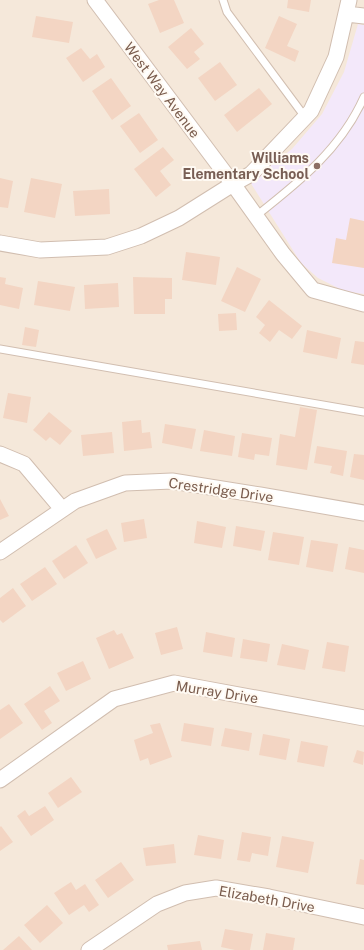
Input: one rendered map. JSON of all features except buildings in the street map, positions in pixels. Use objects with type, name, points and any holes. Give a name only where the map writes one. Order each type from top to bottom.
[{"type":"street","name":"West Way Avenue","points":[[95,0],[233,184],[283,254],[313,290],[364,304]]},
{"type":"street","points":[[0,243],[40,250],[107,247],[141,236],[179,218],[251,174],[311,111],[336,57],[348,7],[364,16]]},
{"type":"street","points":[[0,454],[24,464],[62,509]]},
{"type":"street","name":"Crestridge Drive","points":[[0,552],[75,501],[125,483],[172,481],[364,513]]},
{"type":"street","name":"Murray Drive","points":[[0,780],[114,699],[174,683],[364,718]]},
{"type":"street","name":"Elizabeth Drive","points":[[89,950],[157,904],[185,893],[216,888],[269,897],[364,917]]},
{"type":"lane","points":[[223,0],[227,12],[305,117]]},
{"type":"lane","points":[[256,216],[310,172],[331,150],[356,113],[364,97]]},
{"type":"lane","points":[[0,349],[364,412]]},
{"type":"shaded area","points":[[0,0],[364,0],[364,950],[0,950]]},
{"type":"shaded area","name":"Williams Elementary School","points":[[358,24],[364,25],[364,294],[344,291],[318,278],[301,263],[250,182],[292,149],[322,114],[344,72]]},
{"type":"place","name":"Williams Elementary School","points":[[317,166]]}]
